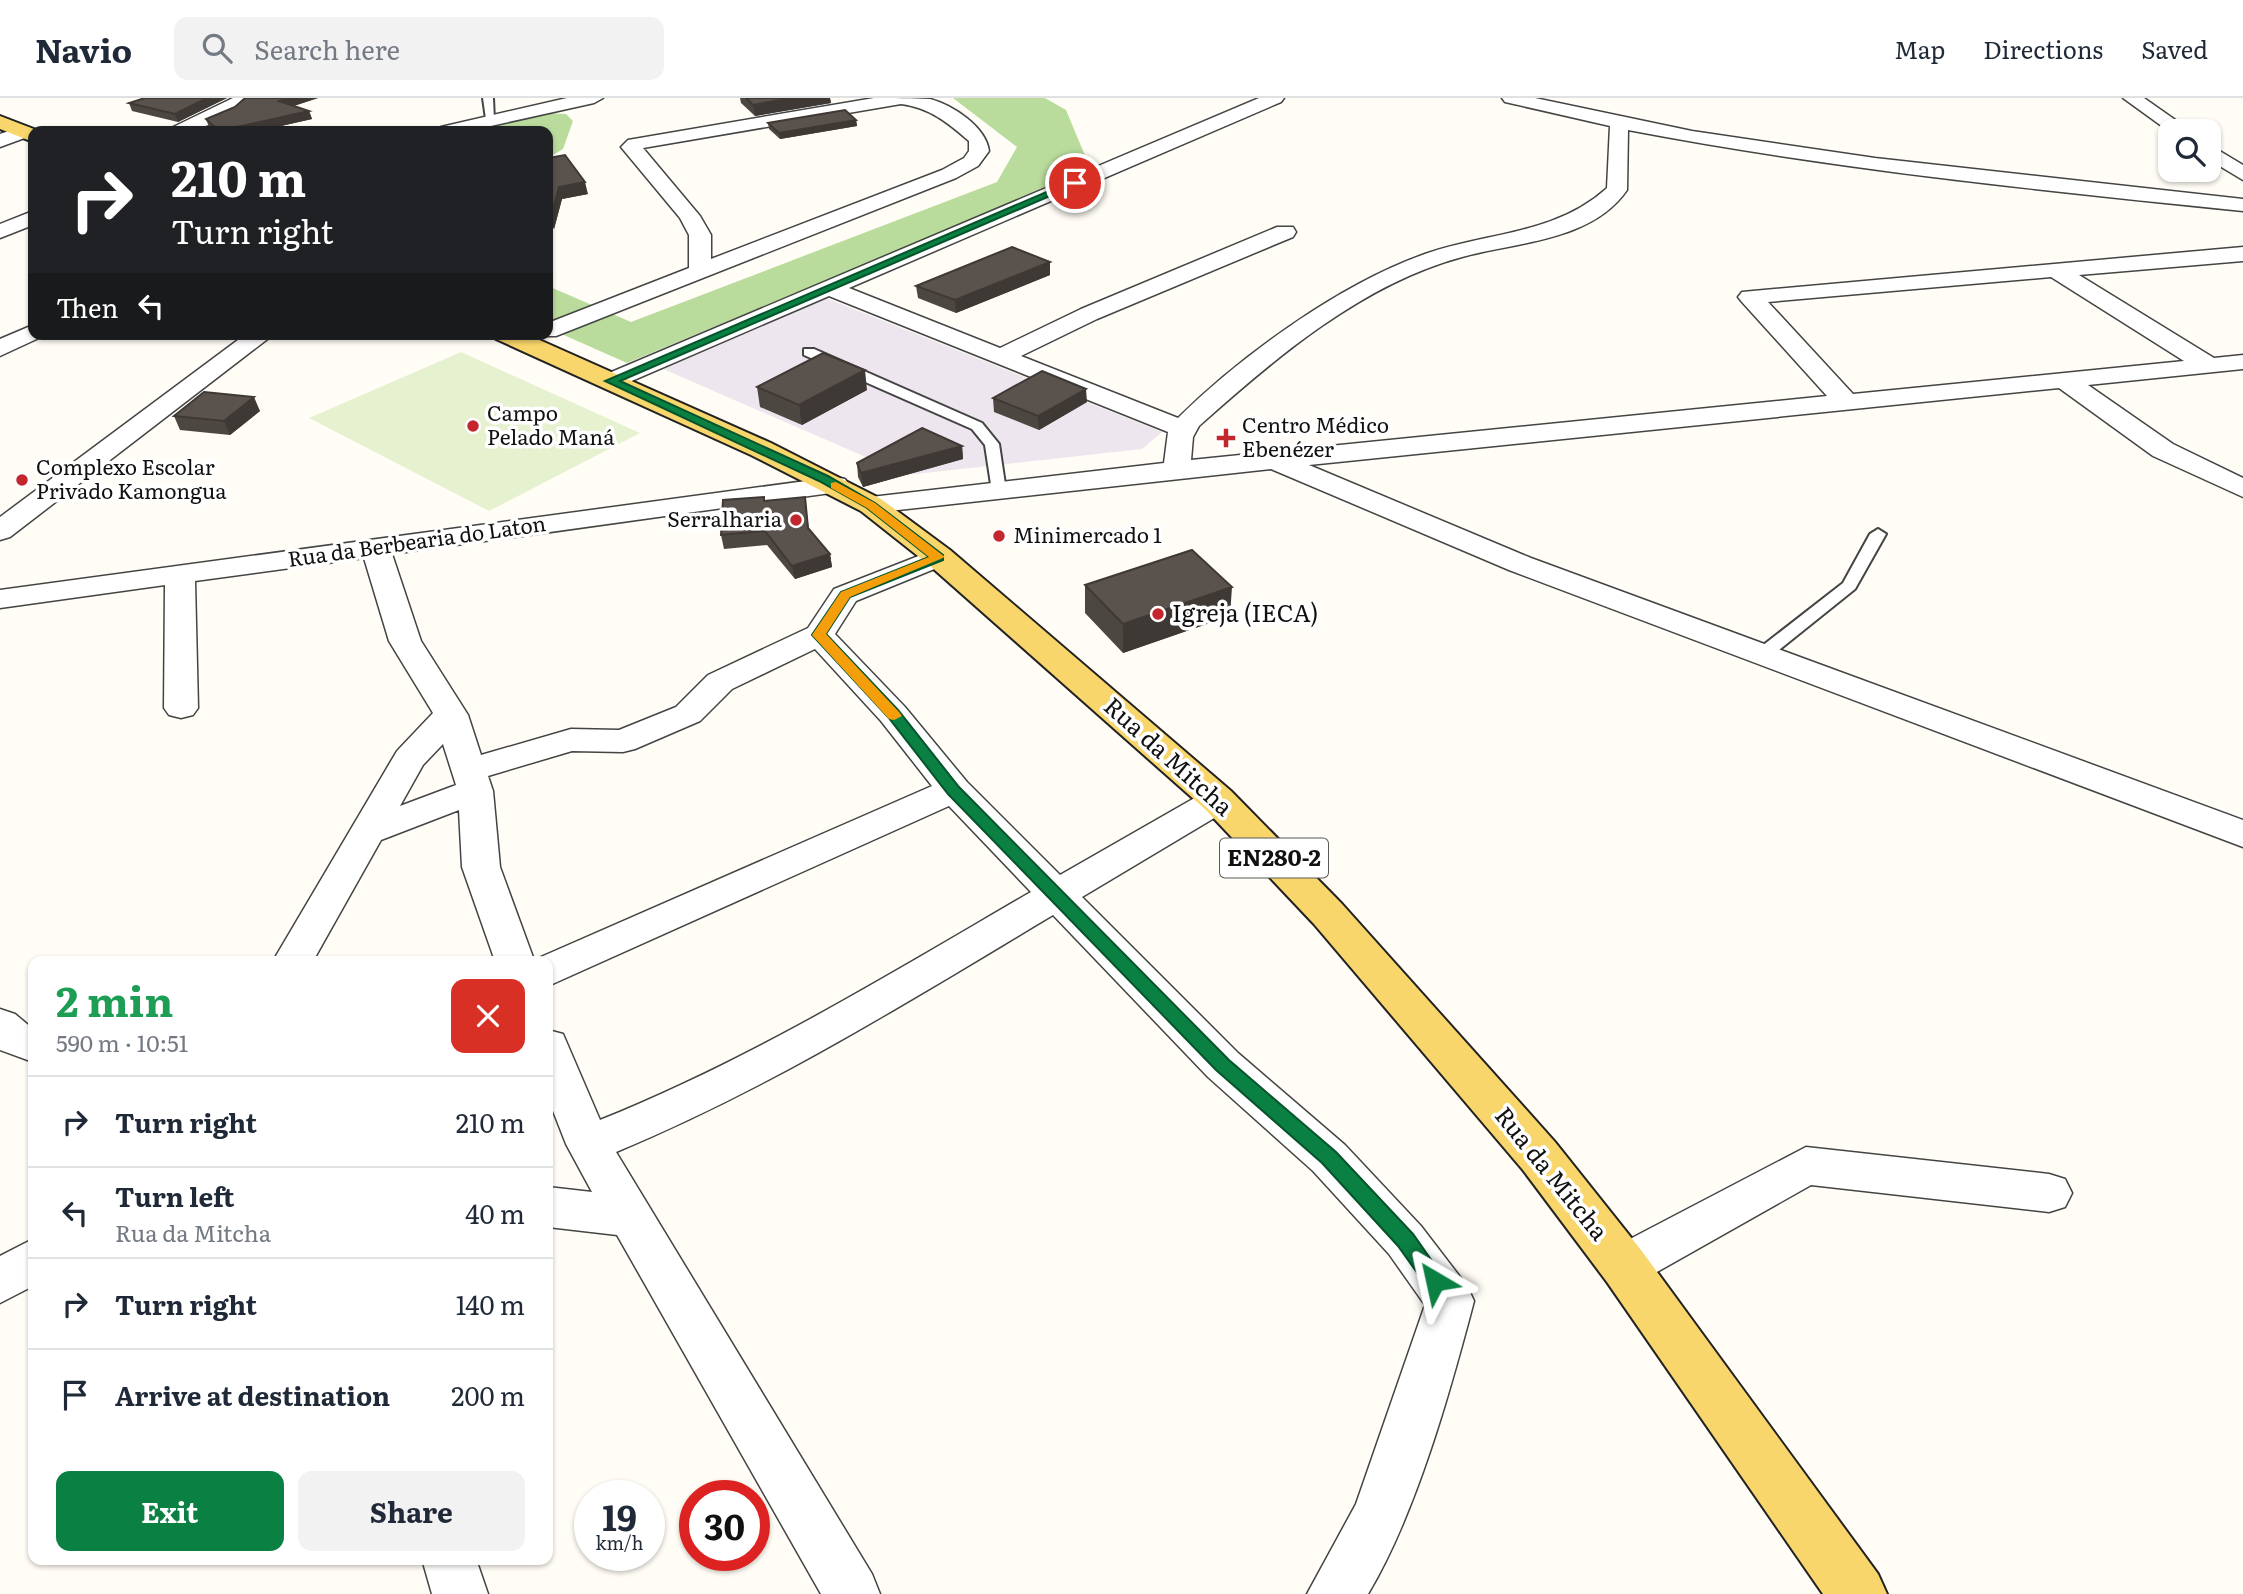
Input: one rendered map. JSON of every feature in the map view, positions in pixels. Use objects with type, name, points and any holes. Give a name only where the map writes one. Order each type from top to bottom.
[{"type":"main road","points":[[0,122],[28,134]]},
{"type":"main road","name":"Rua da Mitcha","points":[[537,340],[611,381],[835,485],[871,505],[939,557],[1218,800],[1328,914],[1472,1077],[1624,1266],[1858,1594]]},
{"type":"street","points":[[187,126],[229,109],[245,98]]},
{"type":"street","points":[[466,126],[594,98]]},
{"type":"street","points":[[611,381],[1275,98]]},
{"type":"street","points":[[1511,98],[1619,125],[1858,163],[2243,205]]},
{"type":"street","points":[[2132,98],[2163,119]]},
{"type":"street","points":[[553,325],[949,174],[971,162],[979,151],[978,139],[941,107],[924,101],[901,99],[635,144],[631,147],[689,216],[700,235],[700,269]]},
{"type":"street","points":[[1177,470],[1183,429],[1258,362],[1314,322],[1398,273],[1434,258],[1543,233],[1575,222],[1603,205],[1617,190],[1619,125]]},
{"type":"street","points":[[0,141],[28,134]]},
{"type":"street","points":[[2221,159],[2243,174]]},
{"type":"street","points":[[0,232],[28,219]]},
{"type":"street","points":[[1000,356],[1100,309],[1285,232]]},
{"type":"street","points":[[1846,402],[1750,297],[2243,254]]},
{"type":"street","points":[[2055,270],[2210,366]]},
{"type":"street","points":[[828,288],[1183,429]]},
{"type":"street","points":[[0,349],[28,334]]},
{"type":"street","points":[[0,531],[254,340]]},
{"type":"street","points":[[871,505],[1177,470],[2067,382],[2243,362]]},
{"type":"street","points":[[2067,382],[2163,450],[2243,489]]},
{"type":"street","points":[[1277,461],[1520,564],[2243,834]]},
{"type":"street","name":"Rua da Berbearia do Laton","points":[[0,598],[835,485]]},
{"type":"street","points":[[375,547],[405,641],[451,715],[472,780],[481,867],[512,956]]},
{"type":"street","points":[[364,832],[472,780],[571,740],[623,741],[688,714],[720,682],[819,635],[845,595],[939,557]]},
{"type":"street","points":[[180,575],[181,708]]},
{"type":"street","points":[[819,635],[893,714],[954,790],[1223,1065],[1329,1158],[1405,1240],[1450,1301],[1429,1375],[1386,1492],[1357,1565],[1335,1594]]},
{"type":"street","points":[[296,956],[364,832],[409,759],[451,715]]},
{"type":"street","points":[[553,969],[954,790]]},
{"type":"street","points":[[587,1144],[684,1105],[800,1046],[1218,800]]},
{"type":"street","points":[[0,1025],[13,1038],[28,1044]]},
{"type":"street","points":[[553,1059],[587,1144],[852,1594]]},
{"type":"street","points":[[1624,1266],[1806,1166],[2049,1193]]},
{"type":"street","points":[[553,1208],[629,1216]]},
{"type":"street","points":[[0,1282],[28,1263]]},
{"type":"street","points":[[451,1565],[460,1594]]},
{"type":"lane","points":[[488,98],[491,119]]},
{"type":"lane","points":[[809,352],[977,426],[992,443],[999,491]]},
{"type":"lane","points":[[1763,654],[1849,586],[1878,534]]},
{"type":"shaded area","points":[[826,298],[1162,432],[1142,449],[907,475],[663,369]]},
{"type":"green space","points":[[953,98],[1045,98],[1066,110],[1091,170],[627,363],[553,330],[553,288],[631,322],[997,182],[1017,147]]},
{"type":"green space","points":[[544,113],[566,114],[573,121],[563,149],[553,155],[553,126],[490,126]]},
{"type":"green space","name":"Campo Pelado Maná","points":[[461,352],[640,433],[489,511],[309,418]]},
{"type":"building","points":[[145,98],[207,98],[175,114],[129,103]]},
{"type":"building","points":[[245,98],[290,98],[279,101],[309,111],[242,126],[214,126],[206,119],[235,107]]},
{"type":"building","points":[[746,98],[792,98],[753,105]]},
{"type":"building","points":[[845,110],[856,120],[779,133],[768,123]]},
{"type":"building","points":[[565,155],[585,182],[559,187],[553,210],[553,157]]},
{"type":"building","points":[[1012,247],[1050,262],[955,300],[916,286]]},
{"type":"building","points":[[823,353],[865,370],[799,405],[757,387]]},
{"type":"building","points":[[1042,371],[1086,389],[1038,416],[993,398]]},
{"type":"building","points":[[204,392],[254,397],[224,421],[174,416]]},
{"type":"building","points":[[922,428],[962,446],[861,473],[857,463]]},
{"type":"building","points":[[764,497],[764,501],[805,497],[808,528],[830,554],[792,566],[765,531],[721,535],[723,500]]},
{"type":"building","points":[[1192,550],[1232,587],[1123,624],[1085,585]]},
{"type":"slow traffic","points":[[836,486],[871,505],[939,557],[845,595],[819,635],[894,716]]},
{"type":"place","name":"Campo Pelado Maná","points":[[473,426]]},
{"type":"place","name":"Centro Médico Ebenézer","points":[[1226,438]]},
{"type":"place","name":"Complexo Escolar Privado Kamongua","points":[[22,480]]},
{"type":"place","name":"Serralharia","points":[[796,520]]},
{"type":"place","name":"Minimercado 1","points":[[999,536]]},
{"type":"place","name":"Igreja (IECA)","points":[[1158,614]]},
{"type":"route","points":[[1075,183],[611,381],[823,478],[871,505],[939,557],[845,595],[819,635],[893,714],[954,790],[1223,1065],[1329,1158],[1405,1240],[1435,1281]]}]
